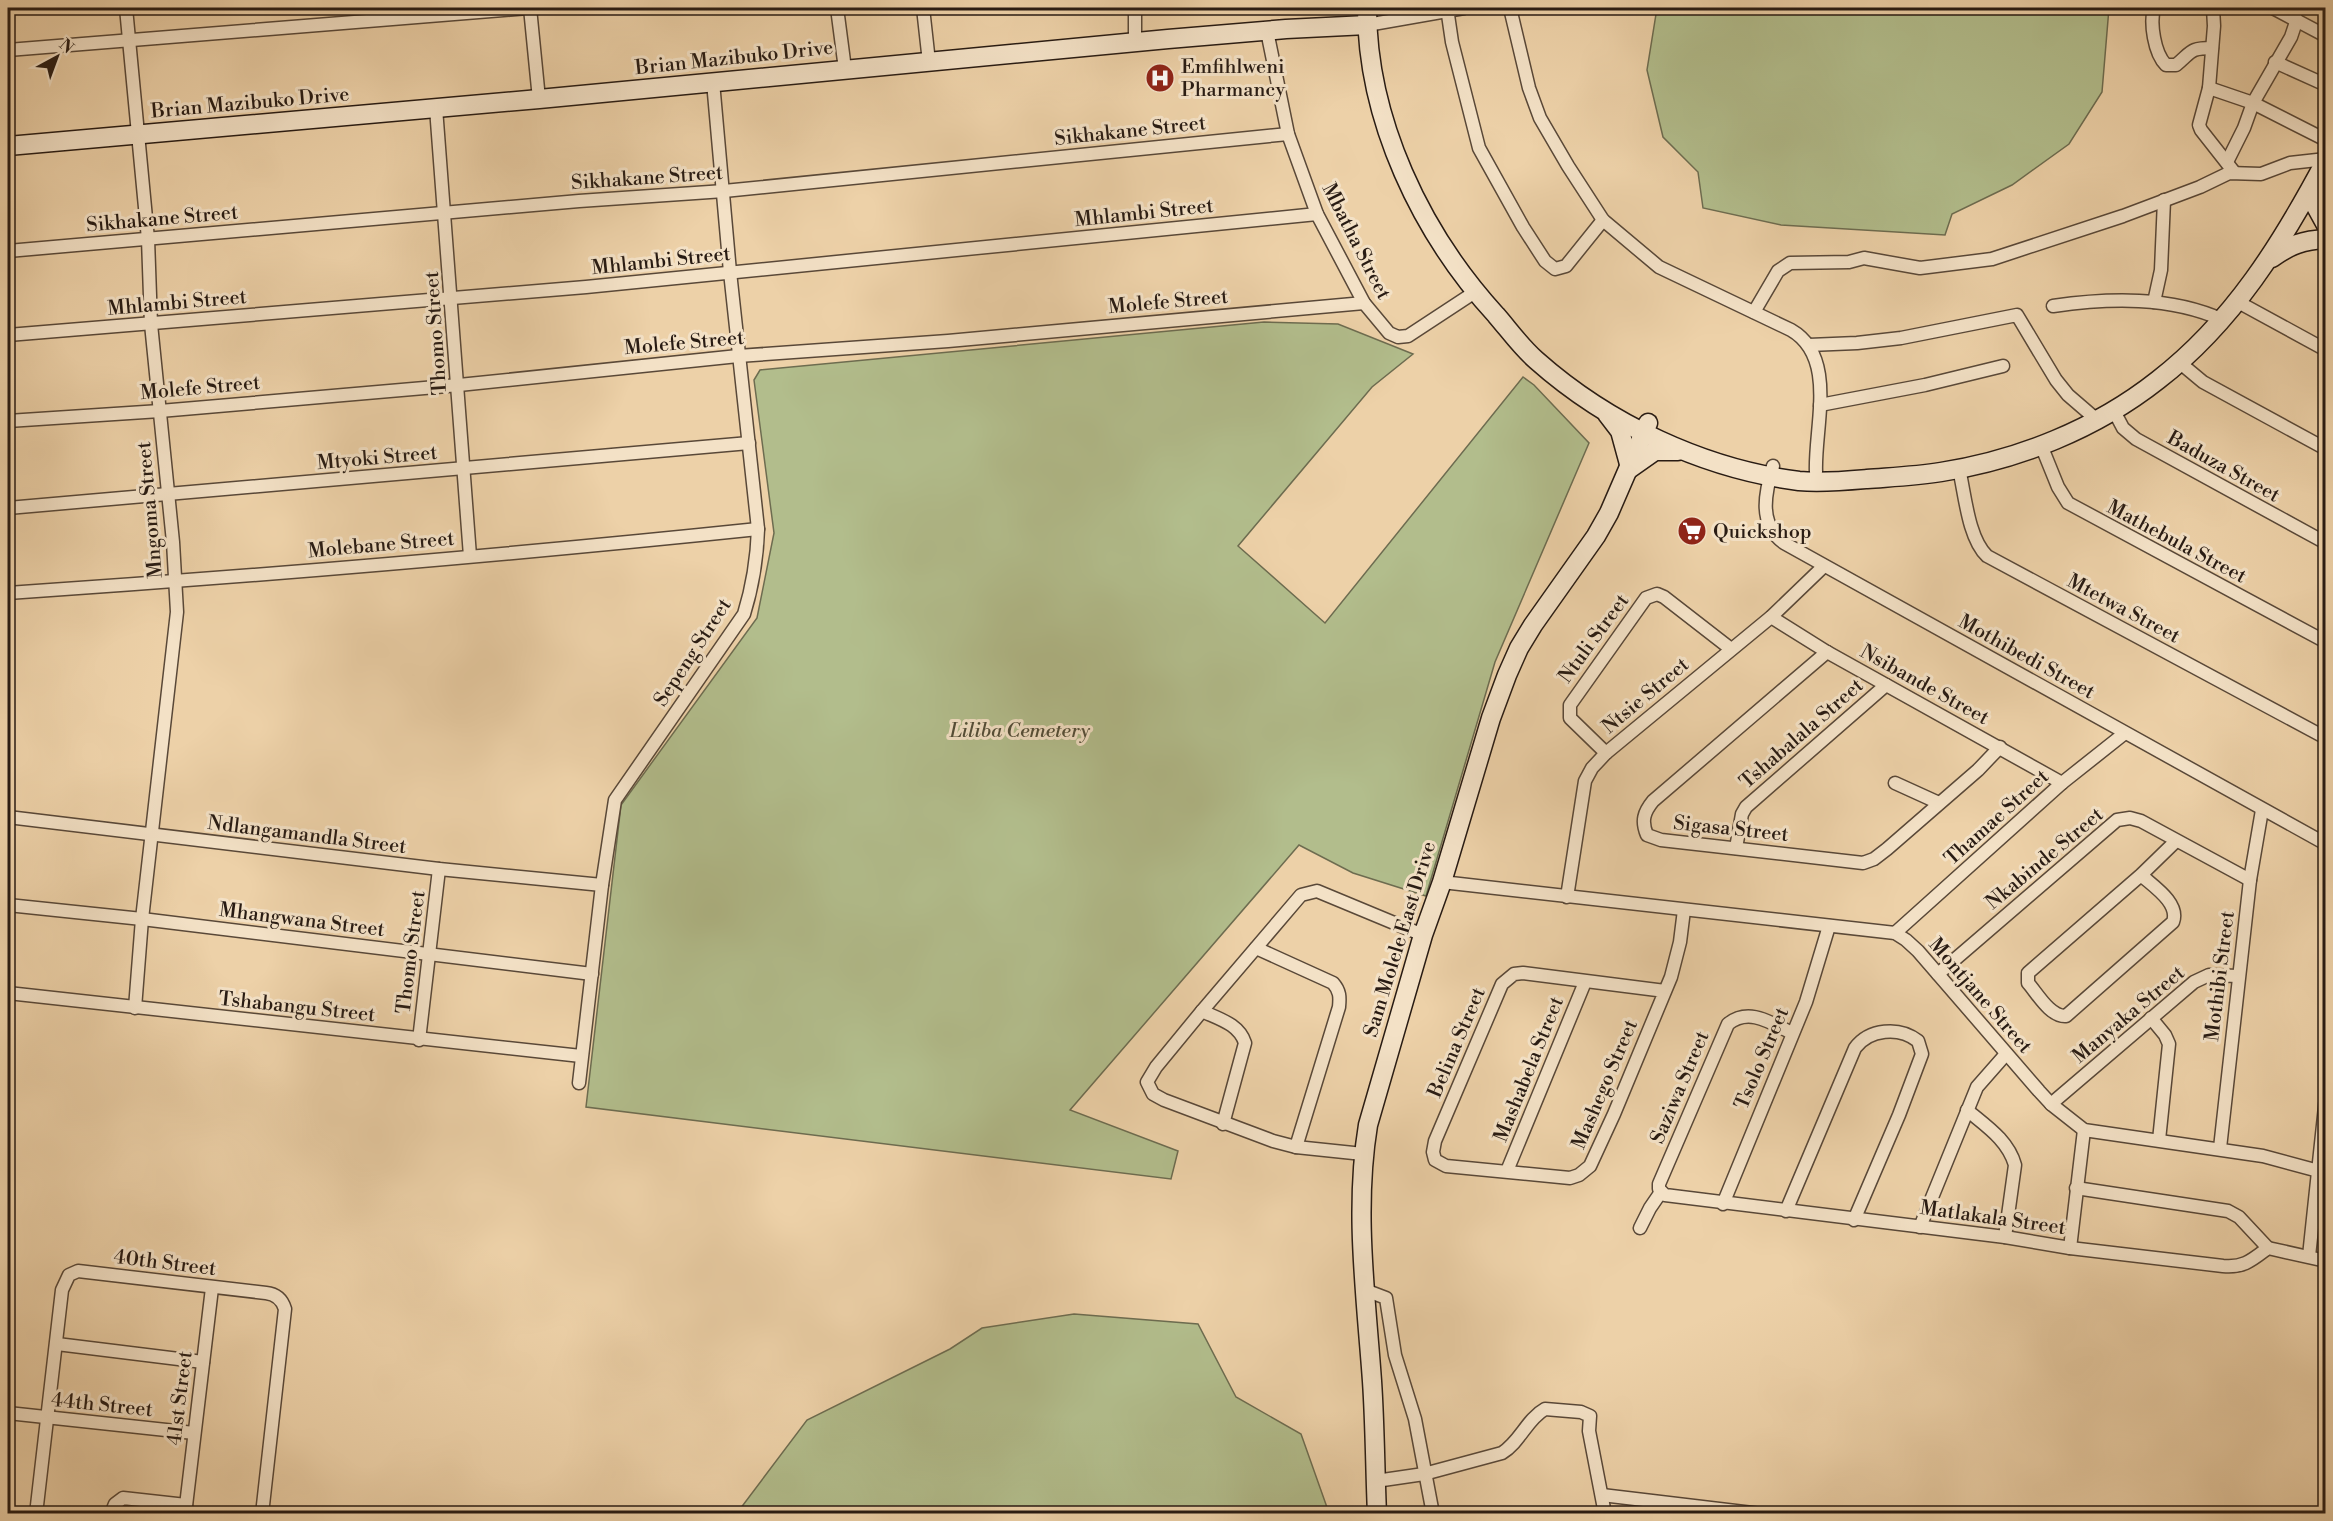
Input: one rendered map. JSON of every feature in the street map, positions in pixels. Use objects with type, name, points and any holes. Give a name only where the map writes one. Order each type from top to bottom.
[{"type":"street","name":"Mngoma Street","points":[[126,8],[148,239],[152,324],[168,492],[177,625],[142,919],[135,1008]]},
{"type":"street","points":[[8,50],[529,8],[539,99]]},
{"type":"street","points":[[837,8],[845,69]]},
{"type":"street","points":[[923,8],[928,62]]},
{"type":"street","points":[[1135,8],[1135,43]]},
{"type":"street","name":"Brian Mazibuko Drive","points":[[8,146],[1135,43],[1268,30],[1367,16],[1464,8]]},
{"type":"street","points":[[1510,8],[1529,88],[1540,117],[1603,220],[1659,267],[1800,335],[1809,345],[1818,370],[1820,405],[1815,446],[1816,472]]},
{"type":"street","points":[[2154,8],[2152,14],[2155,36],[2162,60],[2166,64],[2176,65],[2188,52],[2196,48],[2212,48]]},
{"type":"street","points":[[2213,8],[2214,26],[2209,88],[2199,125],[2205,136],[2230,167],[2261,174],[2290,163],[2323,164]]},
{"type":"street","points":[[2273,8],[2325,36]]},
{"type":"street","points":[[1754,312],[1778,271],[1790,263],[1849,262],[1864,258],[1920,268],[1975,262],[2035,246],[2164,200],[2230,167],[2253,103],[2291,37],[2296,22],[2294,8]]},
{"type":"street","points":[[1447,9],[1452,42],[1479,148],[1545,261],[1555,269],[1566,266],[1603,220]]},
{"type":"street","points":[[1367,16],[1379,98],[1403,173],[1432,229],[1475,292],[1537,361],[1603,409],[1646,427],[1692,440],[1771,471],[1816,472],[1863,479]]},
{"type":"street","name":"Mbatha Street","points":[[1268,30],[1288,134],[1317,214],[1364,303],[1389,333],[1398,337],[1414,333],[1475,292]]},
{"type":"street","points":[[2275,62],[2325,85]]},
{"type":"street","name":"Sepeng Street","points":[[579,1083],[602,885],[615,800],[744,614],[753,586],[758,529],[729,272],[724,191],[712,82]]},
{"type":"street","points":[[2209,88],[2253,103],[2325,140]]},
{"type":"street","name":"Thomo Street","points":[[436,108],[459,385],[470,556]]},
{"type":"street","name":"Sikhakane Street","points":[[8,251],[724,191],[1288,134]]},
{"type":"street","points":[[1603,409],[1620,431],[1627,468],[1662,449],[1688,452],[1825,482],[1909,477],[1994,461],[2041,445],[2114,411],[2159,380],[2179,362],[2223,320],[2238,302],[2295,217],[2323,164]]},
{"type":"street","points":[[2323,164],[2315,204],[2325,225]]},
{"type":"street","points":[[2154,302],[2161,270],[2164,200]]},
{"type":"street","name":"Mhlambi Street","points":[[8,335],[451,299],[1317,214]]},
{"type":"street","points":[[2295,217],[2325,234]]},
{"type":"street","points":[[2265,264],[2293,244],[2325,239]]},
{"type":"street","points":[[2053,306],[2099,301],[2179,304],[2223,320]]},
{"type":"street","points":[[2238,302],[2325,350]]},
{"type":"street","name":"Molefe Street","points":[[8,421],[160,411],[459,385],[738,356],[948,341],[1364,303]]},
{"type":"street","points":[[1809,345],[1857,344],[1901,338],[2017,315],[2056,380],[2068,395],[2097,420]]},
{"type":"street","points":[[1514,334],[1646,427],[1688,452]]},
{"type":"street","points":[[2179,362],[2203,382],[2325,449]]},
{"type":"street","points":[[1820,405],[1925,385],[2003,366]]},
{"type":"street","name":"Baduza Street","points":[[2114,411],[2123,428],[2136,439],[2325,543]]},
{"type":"street","name":"Sam Molele East Drive","points":[[1377,1514],[1362,1215],[1363,1154],[1368,1125],[1423,935],[1442,882],[1491,718],[1515,657],[1533,625],[1610,513],[1646,427]]},
{"type":"street","name":"Mtyoki Street","points":[[8,508],[168,492],[464,469],[749,443]]},
{"type":"street","name":"Mathebula Street","points":[[2041,445],[2055,481],[2068,503],[2325,642]]},
{"type":"street","name":"Mtetwa Street","points":[[1959,469],[1973,531],[1978,546],[1987,556],[2325,738]]},
{"type":"street","name":"Mothibedi Street","points":[[1771,471],[1765,515],[1776,537],[1824,566],[2325,844]]},
{"type":"street","name":"Molebane Street","points":[[8,593],[175,582],[605,545],[758,529]]},
{"type":"street","name":"Ntsie Street","points":[[1567,897],[1585,781],[1592,768],[1606,753],[1771,618],[1824,566]]},
{"type":"street","name":"Ntuli Street","points":[[1606,753],[1572,721],[1569,715],[1570,705],[1646,598],[1657,594],[1664,597],[1731,649]]},
{"type":"street","name":"Nsibande Street","points":[[1771,618],[1827,652],[2062,783]]},
{"type":"street","name":"Sigasa Street","points":[[1827,652],[1653,801],[1644,815],[1644,828],[1647,835],[1653,838],[1863,863],[1874,859],[1887,849],[1978,770],[2000,747]]},
{"type":"street","name":"Tshabalala Street","points":[[1736,848],[1742,814],[1746,807],[1886,684]]},
{"type":"street","name":"Thamae Street","points":[[1894,933],[2062,783],[2125,733]]},
{"type":"street","points":[[1895,783],[1939,804]]},
{"type":"street","name":"Mothibi Street","points":[[2220,1148],[2238,976],[2250,880],[2262,810]]},
{"type":"street","name":"Ndlangamandla Street","points":[[8,817],[440,869],[602,885]]},
{"type":"street","name":"Nkabinde Street","points":[[1938,974],[2117,820],[2130,818],[2141,821],[2250,880]]},
{"type":"street","points":[[2141,875],[2172,906],[2175,913],[2173,922],[2066,1016],[2054,1013],[2028,983],[2028,972],[2141,875],[2175,841]]},
{"type":"street","name":"Thomo Street","points":[[419,1040],[440,869]]},
{"type":"street","points":[[1442,882],[1894,933]]},
{"type":"street","points":[[1363,1154],[1296,1147],[1273,1141],[1164,1100],[1153,1094],[1147,1082],[1202,1011],[1301,894],[1313,891],[1423,935]]},
{"type":"street","name":"Mhangwana Street","points":[[8,905],[142,919],[592,974]]},
{"type":"street","name":"Mashego Street","points":[[1446,1166],[1570,1178],[1586,1170],[1593,1161],[1610,1123],[1676,963],[1684,910]]},
{"type":"street","name":"Tsolo Street","points":[[1723,1204],[1806,1002],[1829,926]]},
{"type":"street","name":"Montjane Street","points":[[1894,933],[1918,951],[2051,1104],[2084,1130]]},
{"type":"street","points":[[1257,948],[1333,983],[1340,996],[1339,1007],[1296,1147]]},
{"type":"street","name":"Belina Street","points":[[1446,1166],[1435,1160],[1433,1152],[1435,1141],[1502,984],[1514,974],[1523,973],[1665,991]]},
{"type":"street","name":"Manyaka Street","points":[[2051,1104],[2201,978],[2216,975],[2238,976]]},
{"type":"street","name":"Mashabela Street","points":[[1507,1171],[1585,982]]},
{"type":"street","name":"Tshabangu Street","points":[[8,993],[419,1040],[581,1056]]},
{"type":"street","points":[[1202,1011],[1236,1028],[1242,1034],[1245,1043],[1223,1124]]},
{"type":"street","name":"Saziwa Street","points":[[1640,1228],[1653,1202],[1663,1194],[1659,1184],[1728,1023],[1740,1016],[1750,1015],[1792,1033]]},
{"type":"street","points":[[2151,1018],[2165,1035],[2169,1044],[2159,1140]]},
{"type":"street","points":[[1786,1211],[1855,1048],[1860,1041],[1873,1034],[1887,1032],[1905,1034],[1918,1041],[1922,1054],[1854,1220]]},
{"type":"street","points":[[1920,1227],[1977,1087],[2006,1054]]},
{"type":"street","points":[[2309,1256],[2322,1173],[2325,1097]]},
{"type":"street","points":[[1967,1110],[1997,1135],[2013,1156],[2015,1165],[2005,1237]]},
{"type":"street","points":[[2070,1248],[2084,1130],[2220,1148],[2263,1156],[2322,1173]]},
{"type":"street","points":[[2076,1188],[2228,1211],[2239,1217],[2268,1248],[2325,1261]]},
{"type":"street","name":"Matlakala Street","points":[[1663,1194],[1723,1204],[2237,1267],[2253,1260],[2268,1248]]},
{"type":"street","name":"40th Street","points":[[36,1514],[63,1285],[69,1275],[74,1272],[86,1272],[271,1294],[280,1299],[285,1309],[262,1514]]},
{"type":"street","name":"41st Street","points":[[185,1509],[212,1288]]},
{"type":"street","points":[[1365,1290],[1386,1298],[1395,1355],[1415,1419],[1433,1514]]},
{"type":"street","points":[[57,1344],[203,1362]]},
{"type":"street","points":[[1376,1481],[1424,1474],[1502,1453],[1512,1447],[1534,1418],[1545,1409],[1581,1412],[1590,1416],[1589,1431],[1605,1514]]},
{"type":"street","name":"44th Street","points":[[8,1413],[194,1433]]},
{"type":"street","points":[[1602,1495],[1761,1514]]},
{"type":"street","points":[[111,1514],[115,1504],[123,1498],[185,1509]]},
{"type":"green space","points":[[1657,8],[2109,8],[2102,92],[2069,144],[2012,185],[1952,214],[1945,235],[1781,225],[1703,208],[1698,172],[1663,137],[1647,70]]},
{"type":"green space","name":"Liliba Cemetery","points":[[1264,322],[1338,324],[1413,354],[1372,387],[1238,546],[1325,623],[1523,377],[1534,385],[1589,443],[1495,662],[1426,896],[1353,873],[1299,845],[1070,1110],[1178,1151],[1171,1179],[586,1107],[621,805],[757,618],[774,533],[754,380],[760,370]]},
{"type":"green space","points":[[1074,1314],[1198,1324],[1236,1397],[1301,1434],[1329,1513],[737,1513],[807,1420],[950,1349],[982,1328]]},
{"type":"place","name":"Emfihlweni Pharmancy","points":[[1160,78]]},
{"type":"place","name":"Quickshop","points":[[1692,531]]}]
